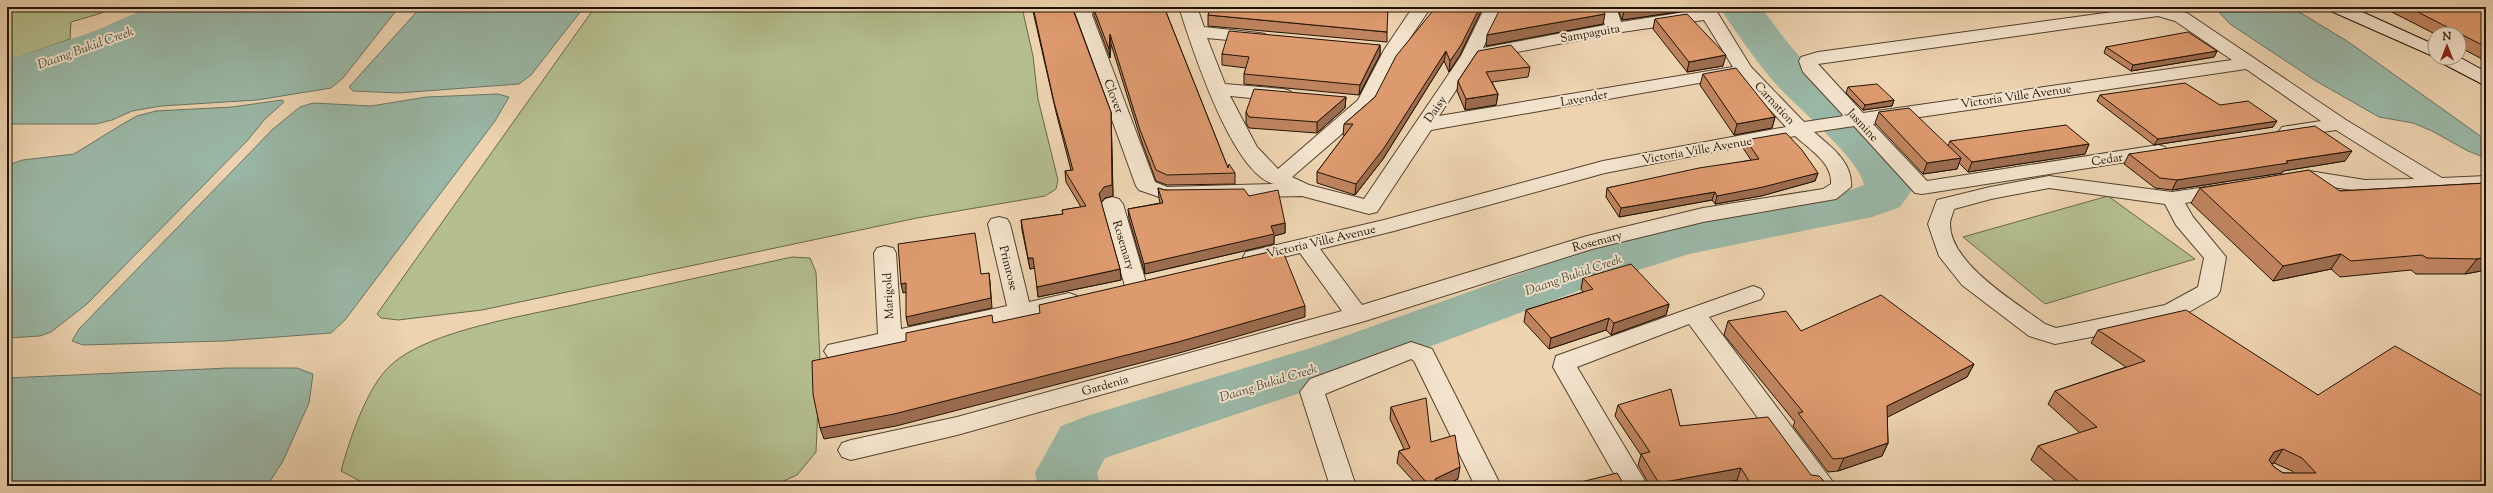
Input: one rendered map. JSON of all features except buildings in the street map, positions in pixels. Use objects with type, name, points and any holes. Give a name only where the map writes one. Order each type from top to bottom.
[{"type":"street","name":"Clover","points":[[1085,7],[1083,15],[1146,186],[1165,192],[1302,190]]},
{"type":"street","points":[[1188,7],[1218,89],[1241,136],[1261,165],[1278,179],[1302,190],[1370,207]]},
{"type":"street","points":[[1278,179],[1366,103],[1385,49],[1422,10],[1422,7]]},
{"type":"street","name":"Daisy","points":[[1370,207],[1470,56],[1494,7]]},
{"type":"street","points":[[1607,7],[1615,28]]},
{"type":"street","points":[[2337,7],[2427,48]]},
{"type":"street","name":"Sampaguita","points":[[1470,56],[1707,10]]},
{"type":"street","name":"Carnation","points":[[1707,10],[1744,70],[1804,128],[1832,159],[1842,175],[1841,187]]},
{"type":"street","name":"Jasmine","points":[[1922,188],[1852,119],[1810,68],[1808,61],[1818,58],[2158,11],[2181,17],[2251,63]]},
{"type":"street","points":[[1196,32],[1275,39]]},
{"type":"street","points":[[2251,63],[2339,124],[2438,185]]},
{"type":"street","name":"Victoria Ville Avenue","points":[[1236,261],[1386,226],[1603,167],[1852,119],[2251,63]]},
{"type":"street","points":[[2461,66],[2486,80]]},
{"type":"street","name":"Lavender","points":[[1424,125],[1744,70]]},
{"type":"street","points":[[1218,89],[1304,97]]},
{"type":"street","points":[[1343,101],[1366,103]]},
{"type":"street","points":[[2268,134],[2339,124]]},
{"type":"street","name":"Cedar","points":[[1922,188],[2174,149]]},
{"type":"street","points":[[2271,182],[2301,176],[2323,177],[2353,185],[2370,187],[2486,182]]},
{"type":"street","points":[[2172,199],[2184,220],[2215,257],[2209,291],[2172,311],[2122,323],[2055,336],[2037,330],[1970,280],[1947,251],[1939,224],[1945,205],[1990,192],[2049,182],[2172,199],[2248,186]]},
{"type":"street","name":"Rosemary","points":[[1357,315],[1587,243],[1703,215],[1829,194],[1841,187]]},
{"type":"street","name":"Rosemary","points":[[1112,204],[1136,286]]},
{"type":"street","name":"Victoria Ville Avenue","points":[[1370,207],[1386,226]]},
{"type":"street","name":"Primrose","points":[[999,224],[1020,312]]},
{"type":"street","points":[[1305,244],[1357,315]]},
{"type":"street","name":"Marigold","points":[[885,253],[890,339]]},
{"type":"street","points":[[1113,291],[1159,280]]},
{"type":"street","points":[[1635,486],[1565,367],[1566,362],[1694,314],[1753,294]]},
{"type":"street","points":[[836,351],[1090,296]]},
{"type":"street","points":[[1694,314],[1823,486]]},
{"type":"street","name":"Gardenia","points":[[852,450],[957,426],[1357,315]]},
{"type":"street","points":[[1343,486],[1312,392],[1319,385],[1412,350],[1423,355],[1488,486]]},
{"type":"green space","points":[[7,7],[110,7],[102,13],[71,22],[70,39],[7,61]]},
{"type":"green space","points":[[595,7],[1018,7],[1023,12],[1033,56],[1038,99],[1058,180],[1056,189],[1045,196],[917,218],[482,310],[398,320],[381,318],[377,314]]},
{"type":"green space","points":[[2108,196],[2195,259],[2045,304],[1963,237]]},
{"type":"green space","points":[[792,257],[810,258],[816,272],[820,361],[816,452],[797,475],[772,486],[369,486],[341,471],[360,415],[374,386],[382,374],[391,365],[408,353],[429,342],[481,325]]},
{"type":"shaded area","points":[[200,7],[399,7],[343,78],[331,88],[257,100],[161,106],[132,111],[112,120],[96,124],[7,124],[7,84],[56,68]]},
{"type":"shaded area","points":[[421,7],[584,7],[531,75],[519,84],[398,93],[353,91],[349,87]]},
{"type":"shaded area","points":[[2231,7],[2291,7],[2347,41],[2486,140],[2486,158],[2468,151],[2432,131],[2413,123],[2379,117],[2316,81],[2230,24],[2219,12]]},
{"type":"shaded area","points":[[498,94],[509,97],[495,121],[345,320],[331,333],[224,341],[83,345],[72,341],[79,329],[273,129],[300,107],[313,103],[371,106],[427,97]]},
{"type":"shaded area","points":[[282,100],[284,102],[265,119],[247,141],[87,304],[51,332],[40,336],[7,338],[7,165],[23,160],[74,154],[137,116],[156,111],[232,107]]},
{"type":"shaded area","points":[[228,368],[297,368],[313,374],[309,403],[283,461],[267,486],[7,486],[7,378]]},
{"type":"waterway","name":"Daang Bukid Creek","points":[[7,74],[110,40],[183,7]]},
{"type":"waterway","name":"Daang Bukid Creek","points":[[1069,486],[1066,473],[1082,442],[1111,431],[1337,360],[1591,267],[1681,239],[1854,206],[1882,196],[1890,186],[1885,175],[1876,162],[1865,148],[1783,66],[1740,7]]}]
